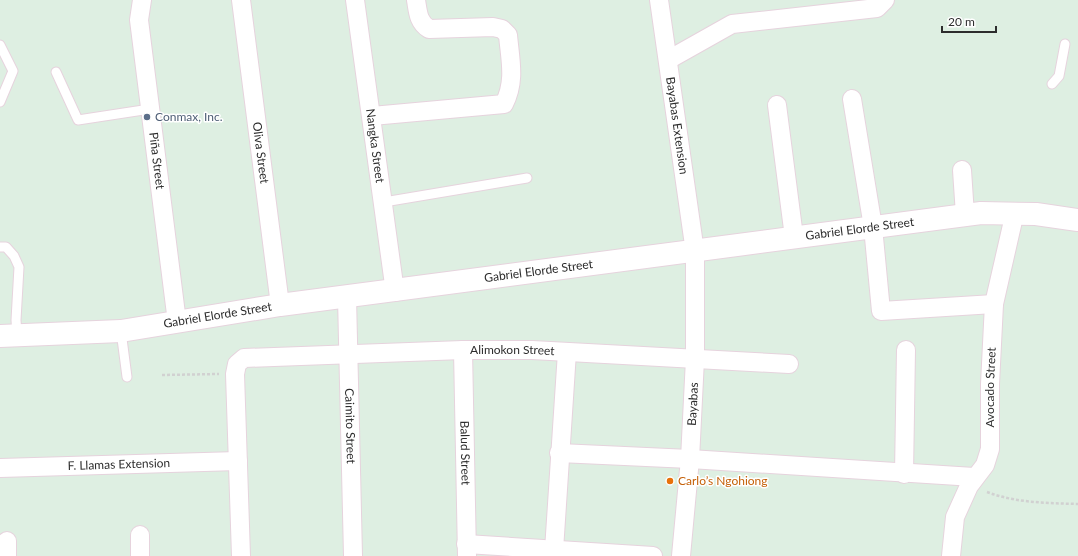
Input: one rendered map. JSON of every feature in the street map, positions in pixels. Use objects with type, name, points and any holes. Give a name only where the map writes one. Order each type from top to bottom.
[{"type":"street","name":"Piña Street","points":[[142,0],[138,20],[177,322]]},
{"type":"street","name":"Oliva Street","points":[[241,0],[280,305]]},
{"type":"street","name":"Nangka Street","points":[[355,0],[384,202],[395,292]]},
{"type":"street","points":[[372,116],[504,104],[510,92],[512,79],[508,35],[502,29],[493,27],[429,29],[422,24],[419,17],[416,0]]},
{"type":"street","name":"Bayabas Extension","points":[[659,0],[695,252]]},
{"type":"street","points":[[668,60],[732,24],[877,8],[884,0]]},
{"type":"street","points":[[852,99],[873,227],[881,311],[994,304]]},
{"type":"street","points":[[777,105],[794,237]]},
{"type":"street","points":[[962,170],[965,215]]},
{"type":"street","name":"Gabriel Elorde Street","points":[[9,336],[121,331],[280,305],[395,292],[965,215],[1015,212],[1078,220]]},
{"type":"street","name":"Avocado Street","points":[[951,556],[955,517],[972,481],[985,465],[990,449],[990,384],[994,304],[1015,212]]},
{"type":"street","name":"Bayabas","points":[[681,556],[690,459],[695,359],[695,252]]},
{"type":"street","name":"Caimito Street","points":[[347,297],[353,556]]},
{"type":"street","name":"Alimokon Street","points":[[236,369],[244,358],[463,350],[567,352],[789,364]]},
{"type":"street","name":"Balud Street","points":[[463,350],[466,550]]},
{"type":"street","points":[[904,474],[906,350]]},
{"type":"street","points":[[554,550],[559,453],[567,352]]},
{"type":"street","points":[[236,369],[241,556]]},
{"type":"street","points":[[559,453],[690,459],[904,474],[972,481]]},
{"type":"street","name":"F. Llamas Extension","points":[[0,468],[238,461]]},
{"type":"street","points":[[140,534],[140,556]]},
{"type":"street","points":[[466,550],[554,550],[654,556]]},
{"type":"lane","points":[[1052,84],[1059,76],[1065,44]]},
{"type":"lane","points":[[0,45],[12,71],[0,102]]},
{"type":"lane","points":[[56,72],[78,120],[150,109]]},
{"type":"lane","points":[[384,202],[527,178]]},
{"type":"lane","points":[[0,247],[6,247],[14,256],[19,267],[16,320],[9,336]]},
{"type":"lane","points":[[121,331],[127,377]]},
{"type":"path","points":[[162,375],[236,369]]},
{"type":"path","points":[[972,481],[1002,498],[1038,503],[1078,504]]},
{"type":"place","name":"Conmax, Inc.","points":[[147,117]]},
{"type":"place","name":"Carlo’s Ngohiong","points":[[670,481]]}]
